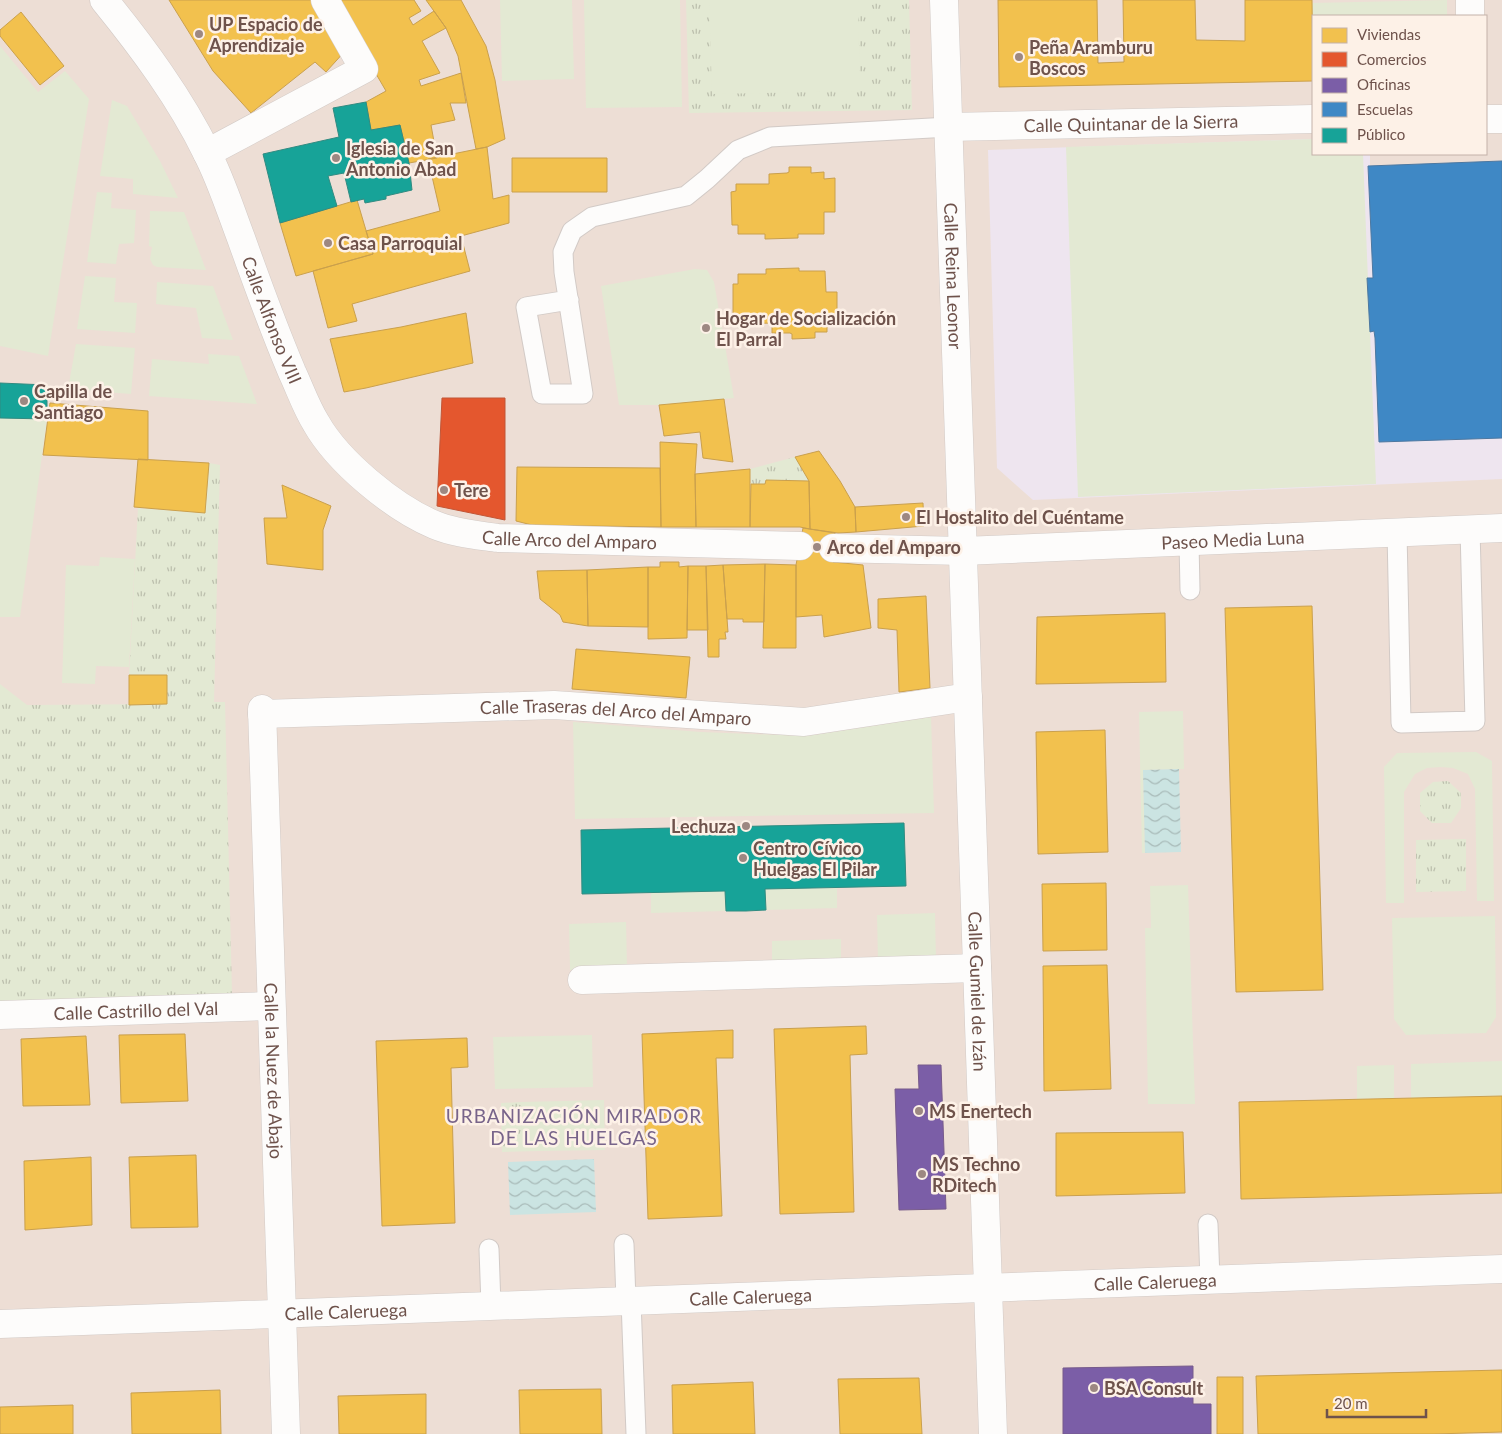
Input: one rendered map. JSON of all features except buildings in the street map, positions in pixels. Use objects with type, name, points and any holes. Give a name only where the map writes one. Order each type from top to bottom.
[{"type":"street","name":"Calle Alfonso VIII","points":[[104,0],[134,37],[179,104],[207,153],[275,330],[308,408],[324,437],[358,472]]},
{"type":"street","points":[[207,153],[364,69],[325,0]]},
{"type":"street","name":"Calle Reina Leonor","points":[[944,0],[963,551]]},
{"type":"street","points":[[1470,0],[1470,15]]},
{"type":"street","name":"Calle Quintanar de la Sierra","points":[[949,127],[1312,119]]},
{"type":"street","points":[[1487,119],[1502,119]]},
{"type":"street","name":"Calle Arco del Amparo","points":[[358,472],[377,489],[405,509],[436,525],[466,533],[498,538],[800,546]]},
{"type":"street","name":"Paseo Media Luna","points":[[963,551],[1502,528]]},
{"type":"street","points":[[833,548],[963,551]]},
{"type":"street","name":"Calle Gumiel de Izán","points":[[963,551],[993,1434]]},
{"type":"street","name":"Calle Traseras del Arco del Amparo","points":[[262,712],[554,705],[804,722],[968,696]]},
{"type":"street","name":"Calle la Nuez de Abajo","points":[[262,712],[286,1434]]},
{"type":"street","points":[[582,980],[977,968]]},
{"type":"street","name":"Calle Castrillo del Val","points":[[0,1015],[272,1006]]},
{"type":"street","name":"Calle Caleruega","points":[[0,1324],[1502,1270]]},
{"type":"lane","points":[[569,300],[526,307],[542,394],[583,394],[569,300],[564,272],[563,252],[572,231],[592,217],[686,196],[738,150],[770,137],[949,127]]},
{"type":"lane","points":[[1397,532],[1401,723],[1475,721],[1470,529]]},
{"type":"lane","points":[[1189,542],[1190,590]]},
{"type":"lane","points":[[1208,1224],[1210,1280]]},
{"type":"lane","points":[[624,1244],[633,1350],[636,1434]]},
{"type":"lane","points":[[489,1249],[491,1306]]},
{"type":"shaded area","points":[[0,0],[1502,0],[1502,1434],[0,1434]]},
{"type":"shaded area","points":[[1312,139],[1312,155],[1370,155],[1370,166],[1502,161],[1502,479],[1033,500],[997,468],[988,150]]},
{"type":"green space","points":[[500,0],[572,0],[574,79],[502,81]]},
{"type":"green space","points":[[584,0],[680,0],[682,107],[586,108]]},
{"type":"green space","points":[[686,0],[909,0],[912,110],[689,113]]},
{"type":"green space","points":[[709,0],[858,0],[860,91],[712,94]]},
{"type":"green space","points":[[1447,0],[1447,15],[1312,15],[1312,3]]},
{"type":"green space","points":[[0,46],[38,92],[65,71],[89,99],[48,356],[0,346]]},
{"type":"green space","points":[[112,100],[127,106],[160,161],[178,198],[133,194],[133,179],[100,176]]},
{"type":"green space","points":[[1312,139],[1312,155],[1363,155],[1376,484],[1078,497],[1066,147]]},
{"type":"green space","points":[[97,192],[112,193],[111,208],[136,210],[134,243],[119,244],[116,264],[87,262]]},
{"type":"green space","points":[[150,211],[184,212],[206,270],[157,267],[153,265],[150,259],[152,247],[149,246]]},
{"type":"green space","points":[[695,269],[707,270],[714,282],[734,398],[659,405],[619,405],[601,286]]},
{"type":"green space","points":[[85,276],[116,278],[114,302],[137,303],[135,333],[77,329]]},
{"type":"green space","points":[[157,282],[213,286],[233,340],[202,338],[196,308],[156,304]]},
{"type":"green space","points":[[76,344],[135,348],[131,394],[68,389]]},
{"type":"green space","points":[[208,354],[239,356],[257,404],[149,396],[152,359],[209,364]]},
{"type":"green space","points":[[0,418],[47,419],[20,617],[0,617]]},
{"type":"green space","points":[[795,457],[809,481],[766,480],[765,484],[751,484],[750,469]]},
{"type":"green space","points":[[209,463],[220,465],[214,702],[225,702],[232,994],[0,1001],[0,684],[27,705],[167,704],[167,675],[129,675],[138,508],[205,513]]},
{"type":"green space","points":[[100,557],[135,559],[129,667],[96,666],[95,684],[62,683],[66,565],[99,566]]},
{"type":"green space","points":[[1183,711],[1184,769],[1143,770],[1145,853],[1142,853],[1139,712]]},
{"type":"green space","points":[[931,717],[934,813],[575,819],[573,722],[701,732],[807,736]]},
{"type":"green space","points":[[1476,752],[1492,761],[1494,901],[1477,901],[1475,789],[1468,774],[1453,768],[1441,767],[1427,768],[1415,774],[1404,792],[1404,903],[1386,903],[1384,767],[1397,753]]},
{"type":"green space","points":[[1448,781],[1461,793],[1461,808],[1451,823],[1432,823],[1420,811],[1420,793],[1433,782]]},
{"type":"green space","points":[[1466,839],[1466,891],[1416,892],[1416,840]]},
{"type":"green space","points":[[1188,885],[1195,1104],[1148,1104],[1145,928],[1151,928],[1150,886]]},
{"type":"green space","points":[[837,888],[837,908],[766,910],[765,889]]},
{"type":"green space","points":[[725,891],[726,911],[651,913],[651,892]]},
{"type":"green space","points":[[935,913],[936,960],[878,962],[877,915]]},
{"type":"green space","points":[[1495,916],[1496,1017],[1486,1033],[1406,1035],[1394,1019],[1392,918]]},
{"type":"green space","points":[[626,922],[627,968],[570,970],[569,924]]},
{"type":"green space","points":[[841,939],[841,963],[772,965],[772,941]]},
{"type":"green space","points":[[592,1035],[593,1087],[495,1089],[493,1037]]},
{"type":"green space","points":[[1502,1061],[1502,1096],[1411,1098],[1411,1064]]},
{"type":"green space","points":[[1394,1065],[1394,1098],[1357,1099],[1357,1066]]},
{"type":"green space","points":[[604,1100],[605,1150],[539,1151],[539,1132],[522,1133],[521,1102]]},
{"type":"green space","points":[[521,1102],[522,1132],[539,1132],[539,1151],[502,1152],[501,1103]]},
{"type":"water","points":[[1179,769],[1181,852],[1145,853],[1143,770]]},
{"type":"water","points":[[594,1159],[596,1212],[510,1215],[508,1162]]},
{"type":"place","name":"UP Espacio de Aprendizaje","points":[[199,34]]},
{"type":"place","name":"Peña Aramburu Boscos","points":[[1019,57]]},
{"type":"place","name":"Iglesia de San Antonio Abad","points":[[336,158]]},
{"type":"place","name":"Casa Parroquial","points":[[328,243]]},
{"type":"place","name":"Hogar de Socialización El Parral","points":[[706,328]]},
{"type":"place","name":"Capilla de Santiago","points":[[24,401]]},
{"type":"place","name":"Tere","points":[[444,490]]},
{"type":"place","name":"El Hostalito del Cuéntame","points":[[906,517]]},
{"type":"place","name":"Arco del Amparo","points":[[817,547]]},
{"type":"place","name":"Lechuza","points":[[746,826]]},
{"type":"place","name":"Centro Cívico Huelgas El Pilar","points":[[743,858]]},
{"type":"place","name":"MS Enertech","points":[[919,1111]]},
{"type":"place","name":"MS Techno RDitech","points":[[922,1174]]},
{"type":"place","name":"BSA Consult","points":[[1094,1388]]},
{"type":"district","name":"URBANIZACIÓN MIRADOR DE LAS HUELGAS","points":[[574,1126]]}]
